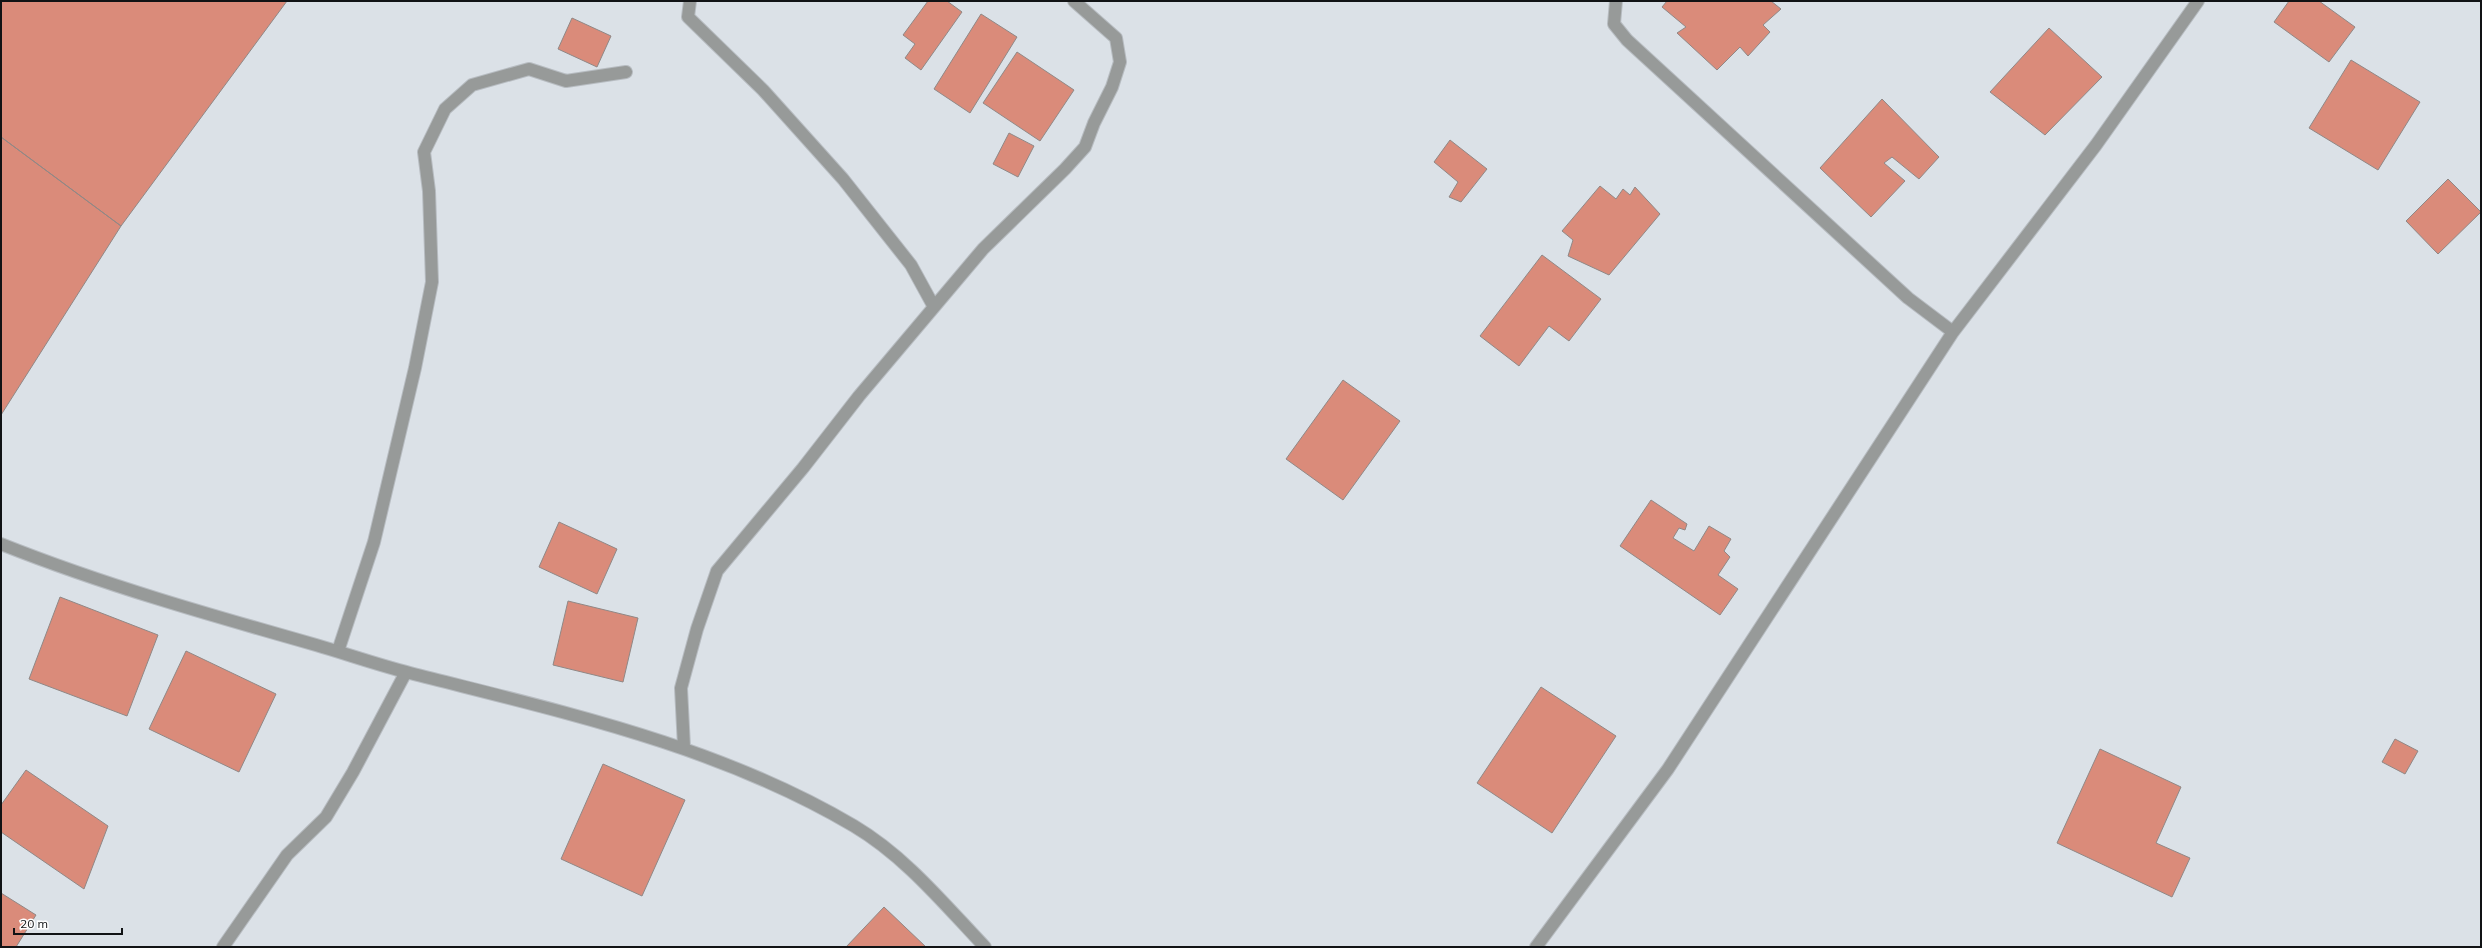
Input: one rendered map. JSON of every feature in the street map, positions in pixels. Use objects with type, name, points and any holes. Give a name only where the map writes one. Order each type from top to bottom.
[{"type":"street","points":[[690,1],[688,17],[763,90],[843,180],[911,266],[934,308]]},
{"type":"street","points":[[684,748],[681,688],[697,629],[717,571],[983,249],[1065,169],[1085,147],[1094,123],[1112,87],[1120,62],[1116,38],[1074,1]]},
{"type":"street","points":[[1616,1],[1614,24],[1627,40],[1908,298],[1953,332]]},
{"type":"street","points":[[1536,947],[1668,768],[1953,332],[2096,145],[2198,1]]},
{"type":"street","points":[[338,651],[374,542],[415,368],[432,282],[429,191],[424,152],[446,109],[472,85],[529,69],[566,81],[626,72]]},
{"type":"street","points":[[1,544],[158,599],[406,672],[600,721],[684,748],[796,796],[855,826],[902,860],[985,947]]},
{"type":"street","points":[[223,947],[287,855],[326,817],[353,772],[406,672]]},
{"type":"building","points":[[1,1],[287,1],[121,226],[1,137]]},
{"type":"building","points":[[928,1],[947,1],[962,12],[921,70],[905,58],[915,44],[903,35]]},
{"type":"building","points":[[1667,1],[1771,1],[1781,9],[1763,25],[1770,32],[1748,56],[1740,47],[1717,70],[1677,33],[1686,27],[1662,7]]},
{"type":"building","points":[[2289,1],[2319,1],[2355,27],[2329,62],[2274,22]]},
{"type":"building","points":[[981,14],[1017,37],[970,113],[934,89]]},
{"type":"building","points":[[572,18],[611,36],[597,67],[558,49]]},
{"type":"building","points":[[2049,28],[2102,77],[2045,135],[1990,92]]},
{"type":"building","points":[[1017,52],[1074,90],[1040,141],[983,103]]},
{"type":"building","points":[[2351,60],[2420,102],[2378,170],[2309,128]]},
{"type":"building","points":[[1882,99],[1939,157],[1919,179],[1892,157],[1884,163],[1905,181],[1871,217],[1820,168]]},
{"type":"building","points":[[1009,133],[1034,146],[1018,177],[993,164]]},
{"type":"building","points":[[1,137],[121,226],[1,415]]},
{"type":"building","points":[[1450,140],[1487,169],[1461,202],[1449,197],[1458,182],[1434,162]]},
{"type":"building","points":[[2448,179],[2481,212],[2438,254],[2406,221]]},
{"type":"building","points":[[1600,186],[1616,199],[1623,189],[1630,195],[1635,187],[1660,214],[1609,275],[1568,256],[1573,240],[1562,231]]},
{"type":"building","points":[[1542,255],[1601,299],[1569,341],[1549,326],[1519,366],[1480,336]]},
{"type":"building","points":[[1343,380],[1400,421],[1343,500],[1286,459]]},
{"type":"building","points":[[1651,500],[1687,524],[1685,530],[1679,528],[1673,538],[1694,551],[1709,526],[1731,539],[1724,551],[1730,557],[1718,575],[1738,589],[1720,615],[1620,546]]},
{"type":"building","points":[[559,522],[617,549],[597,594],[539,567]]},
{"type":"building","points":[[60,597],[158,635],[127,716],[29,679]]},
{"type":"building","points":[[568,601],[638,618],[623,682],[553,665]]},
{"type":"building","points":[[186,651],[276,694],[239,772],[149,729]]},
{"type":"building","points":[[1541,687],[1616,736],[1552,833],[1477,783]]},
{"type":"building","points":[[2395,739],[2418,751],[2405,774],[2382,762]]},
{"type":"building","points":[[2100,749],[2181,787],[2156,843],[2190,858],[2172,897],[2057,843]]},
{"type":"building","points":[[603,764],[685,800],[642,896],[561,859]]},
{"type":"building","points":[[26,770],[108,826],[84,889],[1,832],[1,805]]},
{"type":"building","points":[[1,893],[36,915],[16,947],[1,947]]},
{"type":"building","points":[[884,907],[926,947],[846,947]]}]
